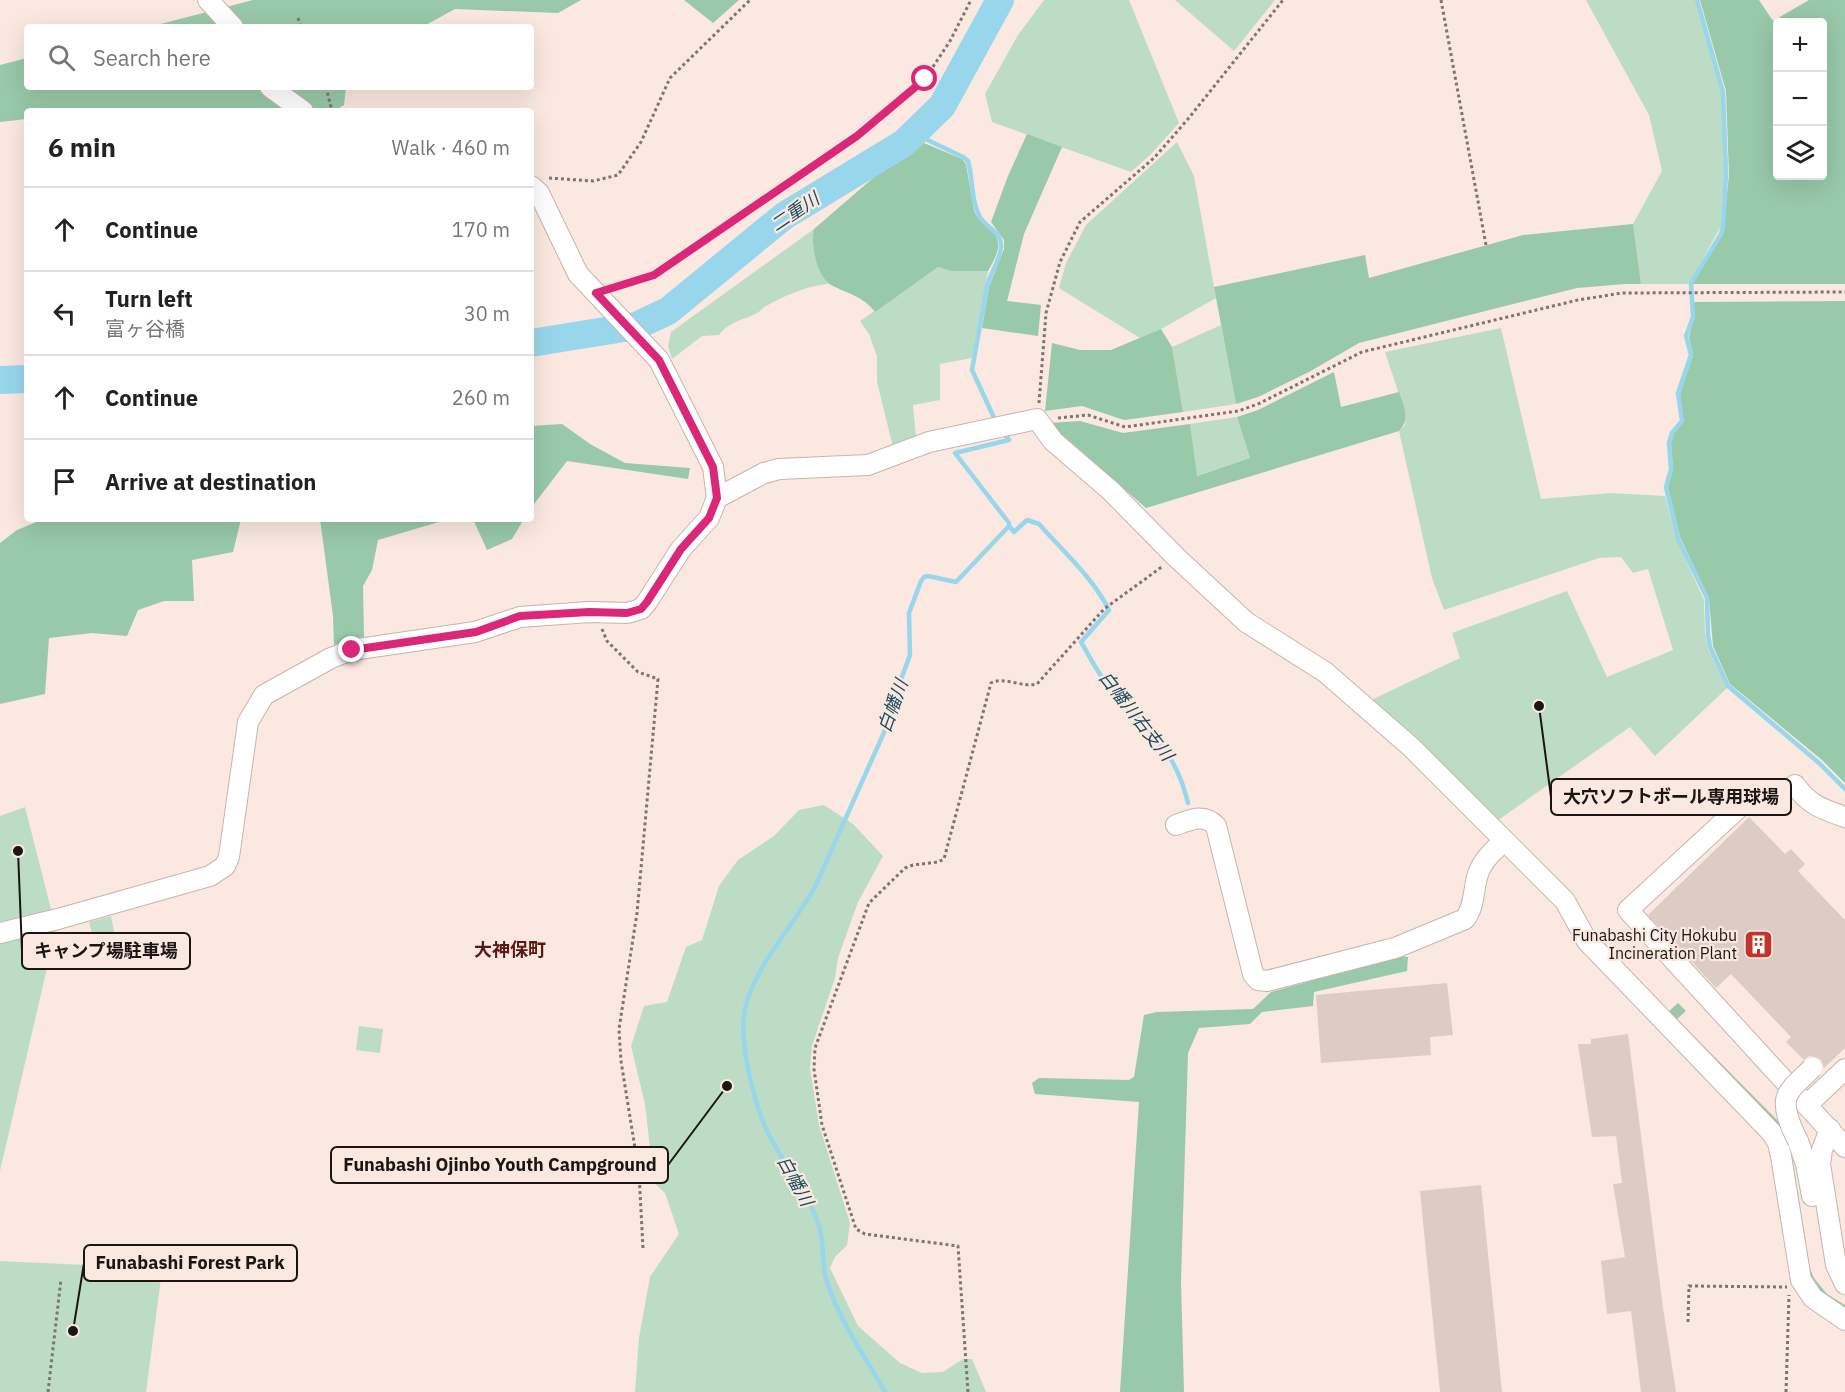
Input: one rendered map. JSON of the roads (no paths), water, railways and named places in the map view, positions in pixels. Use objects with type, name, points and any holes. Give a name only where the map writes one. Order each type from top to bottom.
[{"type":"street","points":[[208,0],[229,24]]},
{"type":"street","points":[[274,90],[299,108]]},
{"type":"street","points":[[0,933],[210,876],[225,866],[229,856],[249,722],[264,695],[331,658],[352,650],[476,632],[520,616],[627,613],[641,609],[681,549],[709,518],[717,498],[713,467],[680,398],[659,360],[578,274],[539,193],[539,182]]},
{"type":"street","points":[[717,498],[764,473],[779,469],[868,465],[929,442],[1038,419],[1053,441],[1111,491],[1176,557],[1246,622],[1325,672],[1381,719],[1565,901],[1587,941],[1772,1133],[1778,1143],[1781,1156],[1801,1280],[1813,1298],[1845,1320]]},
{"type":"street","points":[[1795,785],[1804,798],[1816,806],[1845,817]]},
{"type":"street","points":[[1745,802],[1628,910],[1845,1147]]},
{"type":"street","points":[[1176,825],[1199,818],[1209,820],[1216,826],[1253,974],[1258,980],[1267,981],[1395,948],[1465,919],[1470,910],[1479,871],[1484,862],[1504,841]]},
{"type":"street","points":[[1812,1068],[1788,1093],[1786,1101],[1791,1126],[1806,1164],[1828,1271],[1832,1278],[1845,1286]]},
{"type":"street","points":[[1808,1104],[1845,1068]]},
{"type":"street","points":[[1830,1129],[1822,1150],[1820,1164],[1836,1265],[1845,1286]]},
{"type":"waterway","name":"二重川","points":[[534,343],[636,326],[668,311],[784,216],[904,143],[942,106],[1000,0]]},
{"type":"waterway","points":[[1697,0],[1723,92],[1726,174],[1723,226],[1721,234],[1691,283],[1693,317],[1686,336],[1691,355],[1678,393],[1682,421],[1672,433],[1669,443],[1671,469],[1666,487],[1678,539],[1707,598],[1710,647],[1728,686],[1819,763],[1845,789]]},
{"type":"waterway","name":"白幡川","points":[[913,133],[968,161],[977,211],[983,221],[999,237],[1001,246],[999,256],[987,286],[972,370],[996,422]]},
{"type":"waterway","name":"二重川","points":[[0,380],[24,379]]},
{"type":"waterway","name":"白幡川","points":[[885,1392],[837,1308],[826,1279],[817,1220],[763,1121],[749,1071],[743,1022],[750,993],[757,978],[815,887],[890,719],[893,701],[910,655],[909,613],[921,581],[928,576],[956,582],[1009,526],[955,453],[1009,440],[1002,431]]},
{"type":"waterway","name":"白幡川右支川","points":[[1009,526],[1014,532],[1027,520],[1039,524],[1095,587],[1109,610],[1081,642],[1107,684],[1148,729],[1167,754],[1176,768],[1188,803]]},
{"type":"place","name":"大穴ソフトボール専用球場","points":[[1539,706]]},
{"type":"place","name":"キャンプ場駐車場","points":[[18,851]]},
{"type":"place","name":"Funabashi City Hokubu Incineration Plant","points":[[1758,944]]},
{"type":"place","name":"Funabashi Ojinbo Youth Campground","points":[[727,1086]]},
{"type":"place","name":"Funabashi Forest Park","points":[[73,1331]]},
{"type":"district","name":"大神保町","points":[[510,950]]}]
